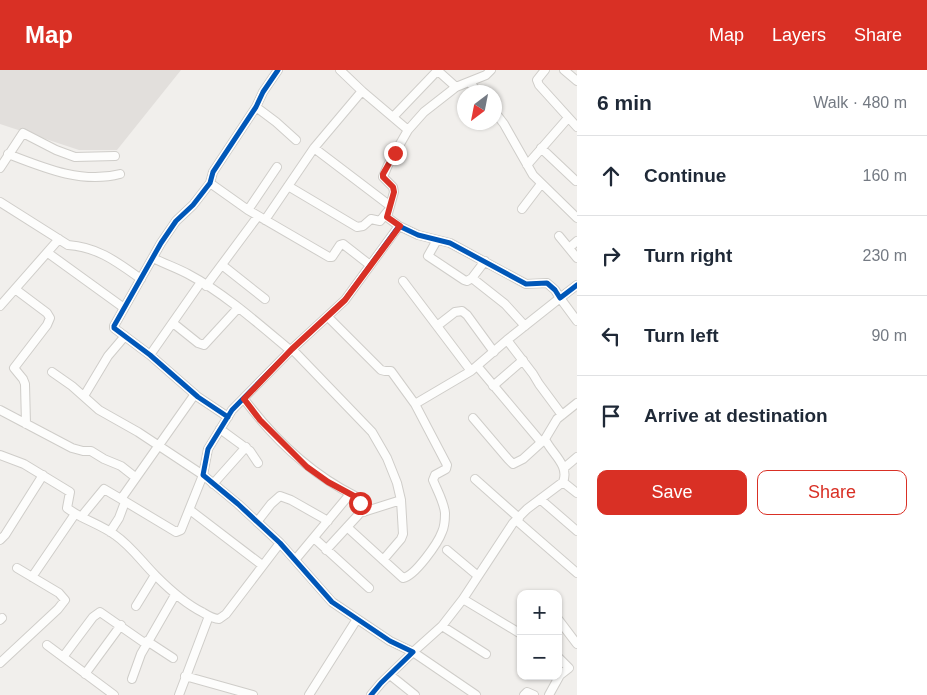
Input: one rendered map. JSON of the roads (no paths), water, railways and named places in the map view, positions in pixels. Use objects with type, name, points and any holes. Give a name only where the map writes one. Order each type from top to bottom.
[{"type":"street","points":[[228,417],[218,412],[195,394],[114,327],[176,221],[210,184],[213,172],[278,70]]},
{"type":"street","points":[[340,70],[408,130]]},
{"type":"street","points":[[393,117],[437,70],[456,87]]},
{"type":"street","points":[[288,186],[357,227],[363,226],[370,219],[380,221],[393,197],[393,187],[383,177],[383,174],[408,130],[424,112],[456,87],[486,75],[491,70]]},
{"type":"street","points":[[545,70],[538,82],[577,127]]},
{"type":"street","points":[[564,70],[577,81]]},
{"type":"street","points":[[469,82],[472,85]]},
{"type":"street","points":[[150,355],[204,284],[288,186],[314,148],[362,91]]},
{"type":"street","points":[[256,107],[296,140]]},
{"type":"street","points":[[527,165],[568,118]]},
{"type":"street","points":[[502,121],[533,175],[577,218]]},
{"type":"street","points":[[0,168],[23,133],[56,150],[75,157],[115,156]]},
{"type":"street","points":[[314,148],[388,209],[389,219],[418,234],[450,243],[526,284],[547,283],[555,290],[577,321]]},
{"type":"street","points":[[541,148],[576,181]]},
{"type":"street","points":[[8,154],[72,176],[107,177],[120,174]]},
{"type":"street","points":[[248,210],[277,167]]},
{"type":"street","points":[[210,184],[261,218],[329,256],[334,255],[340,245],[346,245],[370,265]]},
{"type":"street","points":[[522,209],[541,184]]},
{"type":"street","points":[[0,202],[68,245],[101,252],[141,279]]},
{"type":"street","points":[[32,577],[78,516],[104,489],[176,532],[181,530],[203,476],[208,449],[232,410],[291,350],[345,300],[400,226]]},
{"type":"street","points":[[559,236],[577,258]]},
{"type":"street","points":[[0,306],[59,239]]},
{"type":"street","points":[[438,240],[428,254],[464,280],[467,281],[472,278],[485,261]]},
{"type":"street","points":[[569,248],[577,241]]},
{"type":"street","points":[[48,253],[124,308]]},
{"type":"street","points":[[153,258],[189,274],[238,308],[291,350],[372,432],[388,458],[402,500],[404,534],[383,560]]},
{"type":"street","points":[[222,265],[265,299]]},
{"type":"street","points":[[472,278],[505,304],[525,326]]},
{"type":"street","points":[[371,695],[413,652],[442,626],[518,519],[563,482],[566,475],[564,468],[548,446],[437,326],[403,281]]},
{"type":"street","points":[[415,404],[475,369],[507,340],[577,285]]},
{"type":"street","points":[[15,289],[47,313],[50,318],[15,366],[25,384],[26,424]]},
{"type":"street","points":[[173,323],[198,343],[204,345],[238,308]]},
{"type":"street","points":[[437,326],[455,312],[462,311],[494,352]]},
{"type":"street","points":[[328,317],[381,370],[392,371],[415,404],[447,465],[446,469],[435,475],[433,480],[445,511],[440,537],[426,558],[409,576],[403,578],[347,527]]},
{"type":"street","points":[[84,396],[108,356],[125,336]]},
{"type":"street","points":[[507,340],[562,416]]},
{"type":"street","points":[[493,386],[523,360]]},
{"type":"street","points":[[52,372],[72,386],[99,410],[157,445],[213,484],[280,543],[332,602],[390,641],[413,652],[476,695]]},
{"type":"street","points":[[110,532],[119,518],[123,500],[135,477],[195,394]]},
{"type":"street","points":[[244,399],[260,420],[307,467],[328,482],[358,499],[364,512]]},
{"type":"street","points":[[473,418],[513,464],[523,459],[543,441],[557,420],[577,403]]},
{"type":"street","points":[[0,410],[72,448],[91,451],[121,466],[135,477]]},
{"type":"street","points":[[220,429],[246,448],[258,463]]},
{"type":"street","points":[[213,484],[246,448]]},
{"type":"street","points":[[0,455],[43,474],[70,492],[67,508],[78,516],[110,532],[135,552],[175,595],[209,616],[219,619],[223,617],[280,543]]},
{"type":"street","points":[[564,468],[577,458]]},
{"type":"street","points":[[0,540],[43,474]]},
{"type":"street","points":[[474,479],[577,573]]},
{"type":"street","points":[[563,482],[577,493]]},
{"type":"street","points":[[295,560],[350,494]]},
{"type":"street","points":[[257,522],[280,496],[291,500],[328,521]]},
{"type":"street","points":[[540,499],[577,531]]},
{"type":"street","points":[[326,550],[355,518],[364,512],[402,500]]},
{"type":"street","points":[[190,510],[262,565]]},
{"type":"street","points":[[314,538],[369,588]]},
{"type":"street","points":[[447,550],[478,576]]},
{"type":"street","points":[[0,663],[65,602],[63,596],[17,568]]},
{"type":"street","points":[[136,606],[155,575]]},
{"type":"street","points":[[132,679],[135,666],[147,642],[175,595]]},
{"type":"street","points":[[463,599],[517,630]]},
{"type":"street","points":[[63,657],[93,617],[100,612],[173,658]]},
{"type":"street","points":[[179,695],[209,616]]},
{"type":"street","points":[[309,695],[357,620]]},
{"type":"street","points":[[562,624],[575,639]]},
{"type":"street","points":[[86,674],[121,625]]},
{"type":"street","points":[[442,626],[486,654]]},
{"type":"street","points":[[48,645],[114,695]]},
{"type":"street","points":[[549,695],[560,675],[573,666],[562,659]]},
{"type":"street","points":[[390,675],[415,695]]},
{"type":"street","points":[[185,676],[239,694],[253,695]]},
{"type":"street","points":[[524,695],[527,692],[534,695]]}]
